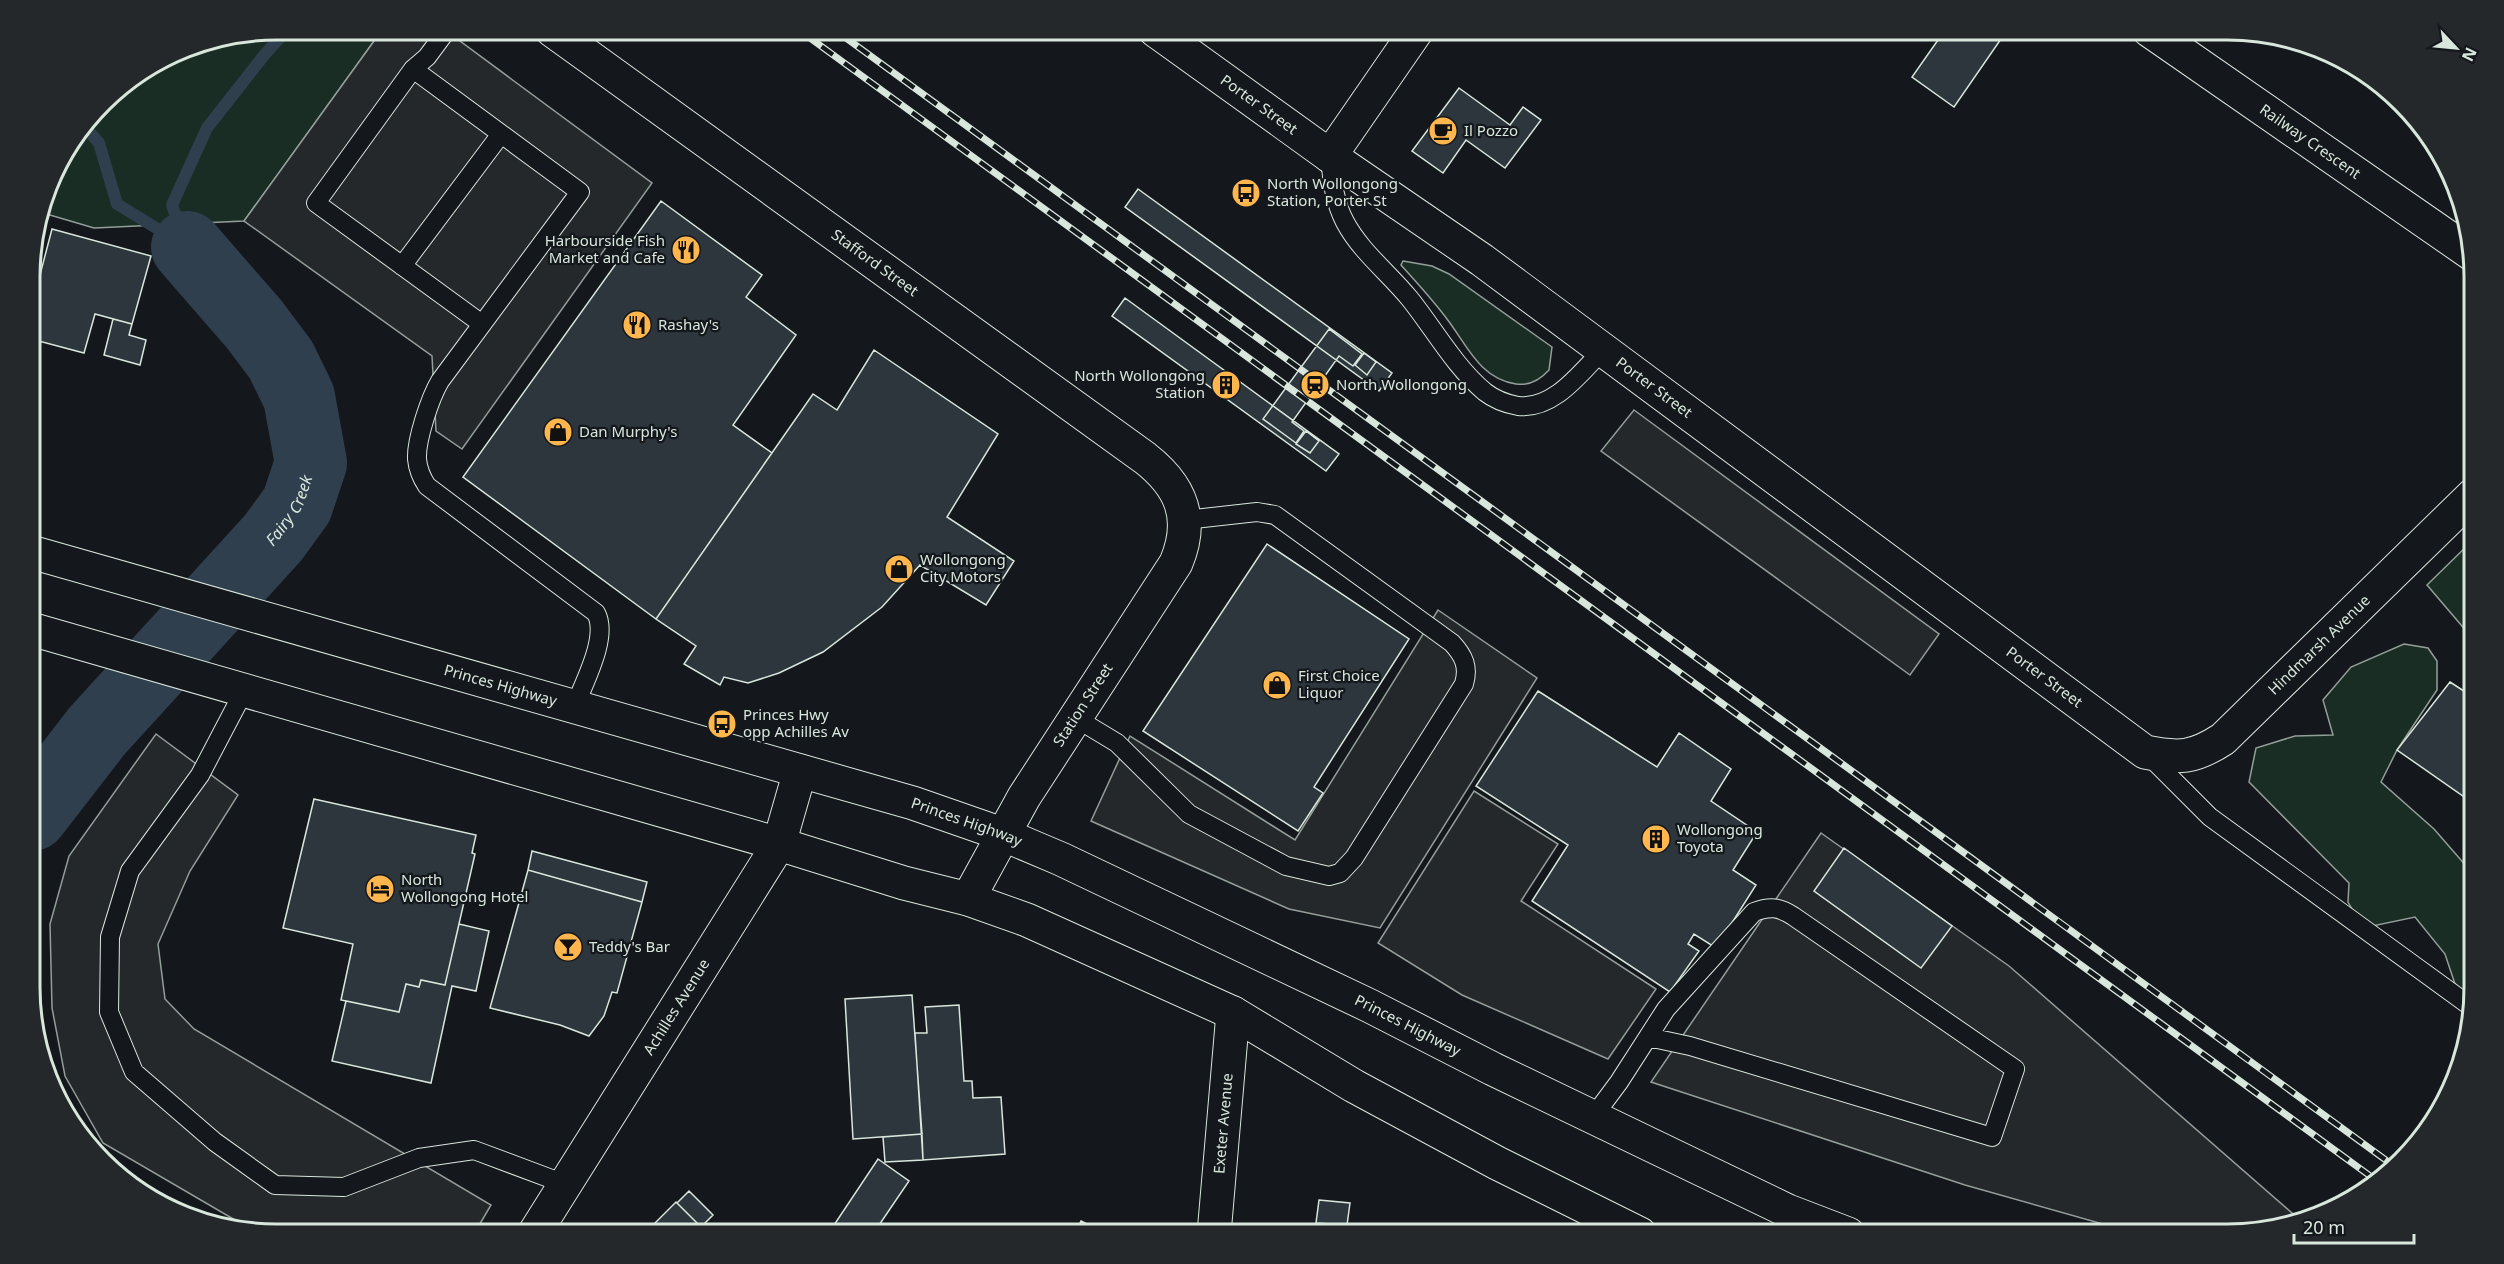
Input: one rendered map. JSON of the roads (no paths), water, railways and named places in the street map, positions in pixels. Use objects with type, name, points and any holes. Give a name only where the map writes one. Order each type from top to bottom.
[{"type":"street","name":"Stafford Street","points":[[566,40],[1145,458],[1173,485],[1184,514]]},
{"type":"street","name":"Porter Street","points":[[1169,40],[1330,156],[1482,260],[2145,752]]},
{"type":"street","points":[[1330,156],[1410,40]]},
{"type":"street","name":"Railway Crescent","points":[[2163,40],[2461,246]]},
{"type":"street","name":"Hindmarsh Avenue","points":[[2145,752],[2170,758],[2191,756],[2223,739],[2464,504]]},
{"type":"street","name":"Station Street","points":[[968,899],[1002,834],[1074,717],[1176,563],[1184,542],[1184,514]]},
{"type":"street","name":"Princes Highway","points":[[40,555],[913,803],[1002,834],[1061,859],[1360,1001],[1593,1117],[1788,1211],[1822,1224]]},
{"type":"street","points":[[40,632],[779,844],[904,883],[968,899],[1028,920],[1233,1013],[1354,1086],[1497,1163],[1620,1224]]},
{"type":"street","name":"Achilles Avenue","points":[[540,1224],[779,844],[800,771]]},
{"type":"street","name":"Exeter Avenue","points":[[1215,1224],[1233,1013]]},
{"type":"lane","points":[[440,40],[427,57],[413,69],[316,203],[482,324]]},
{"type":"lane","points":[[413,69],[580,192],[435,390],[417,450],[418,468],[427,486],[596,613],[600,620],[600,637],[575,706]]},
{"type":"lane","points":[[402,266],[501,134]]},
{"type":"lane","points":[[1330,156],[1332,186],[1337,206],[1347,225],[1374,260],[1409,298],[1463,369],[1487,394],[1503,402],[1520,406],[1536,405],[1564,389],[1603,350]]},
{"type":"lane","points":[[1074,717],[1117,743],[1189,814],[1287,866],[1329,876],[1340,873],[1354,858],[1464,684],[1467,674],[1465,661],[1452,642],[1275,515],[1257,512],[1184,514]]},
{"type":"lane","points":[[233,687],[200,775],[130,871],[110,937],[109,1012],[134,1072],[215,1142],[274,1185],[344,1187],[419,1158],[474,1150],[566,1184]]},
{"type":"lane","points":[[2145,752],[2210,817],[2463,1001]]},
{"type":"lane","points":[[1593,1117],[1666,1009],[1754,912],[1766,907],[1775,907],[1793,916],[2015,1069],[1992,1137],[1690,1046],[1648,1037]]},
{"type":"waterway","points":[[187,247],[172,205],[207,128],[278,40]]},
{"type":"waterway","name":"Fairy Creek","points":[[90,132],[99,143],[117,204],[187,247]]},
{"type":"waterway","name":"Fairy Creek","points":[[40,805],[97,731],[273,538],[297,505],[311,463],[299,397],[281,360],[254,324],[187,247]]},
{"type":"railway","points":[[813,40],[2370,1176]]},
{"type":"railway","points":[[849,40],[2387,1161]]},
{"type":"place","name":"Il Pozzo","points":[[1443,131]]},
{"type":"place","name":"North Wollongong Station, Porter St","points":[[1246,193]]},
{"type":"place","name":"Harbourside Fish Market and Cafe","points":[[686,250]]},
{"type":"place","name":"Rashay's","points":[[637,325]]},
{"type":"place","name":"North Wollongong Station","points":[[1226,385]]},
{"type":"place","name":"North Wollongong","points":[[1315,385]]},
{"type":"place","name":"Dan Murphy's","points":[[558,432]]},
{"type":"place","name":"Wollongong City Motors","points":[[899,569]]},
{"type":"place","name":"First Choice Liquor","points":[[1277,685]]},
{"type":"place","name":"Princes Hwy opp Achilles Av","points":[[722,724]]},
{"type":"place","name":"Wollongong Toyota","points":[[1656,839]]},
{"type":"place","name":"North Wollongong Hotel","points":[[380,889]]},
{"type":"place","name":"Teddy's Bar","points":[[568,947]]}]
